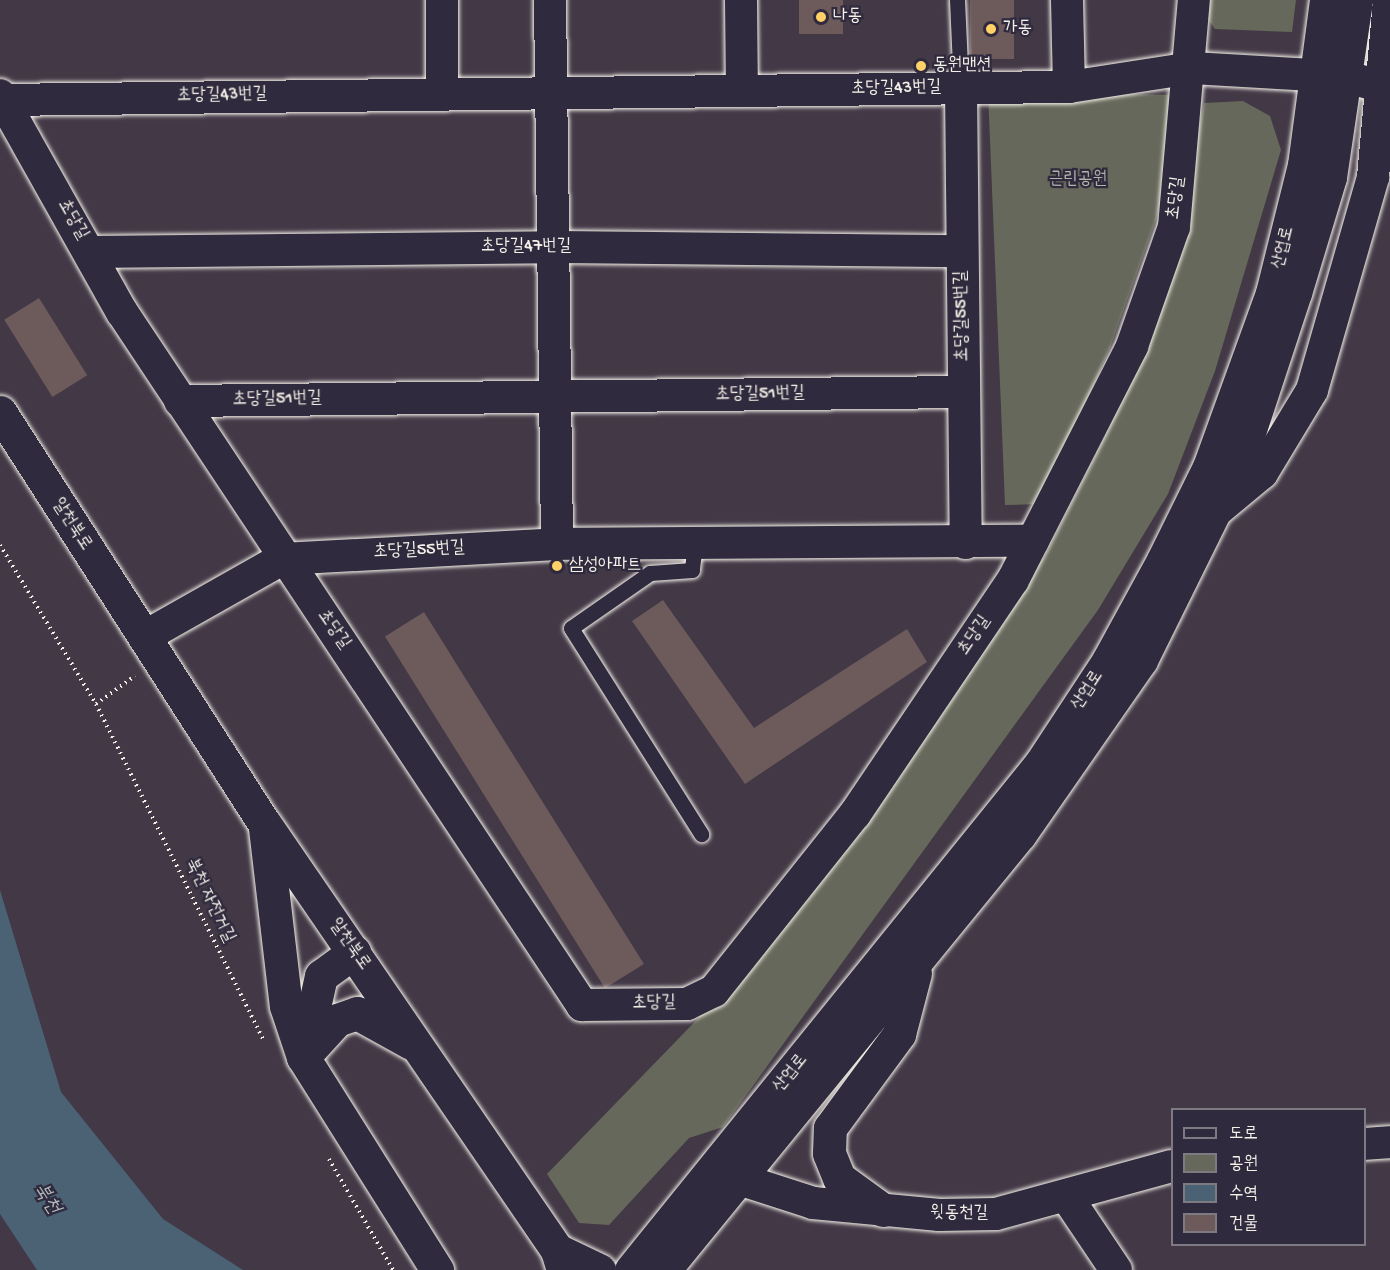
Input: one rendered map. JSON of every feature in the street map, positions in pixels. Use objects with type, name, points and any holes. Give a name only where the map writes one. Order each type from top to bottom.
[{"type":"street","points":[[442,0],[442,94]]},
{"type":"street","points":[[550,0],[557,544]]},
{"type":"street","points":[[741,0],[742,91]]},
{"type":"street","points":[[1067,0],[1069,87]]},
{"type":"street","name":"초당길","points":[[1,98],[180,401],[282,559],[582,1005],[687,1004],[714,991],[855,813],[1013,580],[1033,541],[1131,346],[1174,226],[1192,68],[1194,0]]},
{"type":"street","name":"산업로","points":[[632,1270],[731,1171],[920,958],[1081,752],[1141,660],[1239,460],[1295,293],[1330,177],[1333,77],[1326,0]]},
{"type":"street","name":"산업로","points":[[664,1270],[700,1228],[731,1171],[965,864],[1108,661],[1209,467],[1272,293],[1304,165],[1356,0]]},
{"type":"street","points":[[1215,512],[1262,473],[1312,390],[1373,177],[1387,88],[1389,0]]},
{"type":"street","name":"초당길43번길","points":[[1,98],[1069,87],[1192,68],[1333,77],[1387,88]]},
{"type":"street","name":"초당길55번길","points":[[961,88],[966,543]]},
{"type":"street","name":"초당길47번길","points":[[90,252],[553,247],[962,251]]},
{"type":"street","name":"초당길51번길","points":[[180,401],[964,392]]},
{"type":"street","name":"알천북로","points":[[0,412],[265,824],[422,1049],[560,1260]]},
{"type":"street","name":"초당길55번길","points":[[282,559],[557,544],[1033,541]]},
{"type":"street","points":[[151,649],[282,559]]},
{"type":"street","points":[[265,824],[286,1006],[303,1057],[437,1270]]},
{"type":"street","points":[[303,1057],[321,976],[354,952]]},
{"type":"street","points":[[884,1210],[839,1178],[830,1153],[830,1128],[899,1034],[920,958]]},
{"type":"street","points":[[303,1057],[337,1020],[357,1013],[422,1049]]},
{"type":"street","points":[[1366,1144],[1390,1142]]},
{"type":"street","name":"윗동천길","points":[[731,1171],[813,1203],[884,1210],[996,1214],[1067,1197],[1171,1167]]},
{"type":"street","points":[[1067,1197],[1116,1270]]},
{"type":"street","points":[[681,1270],[700,1228]]},
{"type":"street","points":[[560,1260],[599,1270]]},
{"type":"lane","points":[[957,0],[961,88]]},
{"type":"lane","points":[[695,544],[692,570],[650,573],[571,628],[701,834]]},
{"type":"path","name":"북천 자전거길","points":[[0,545],[96,704],[265,1044]]},
{"type":"path","points":[[96,704],[151,649]]},
{"type":"path","points":[[326,1155],[393,1270]]},
{"type":"green space","points":[[1208,0],[1296,0],[1292,32],[1215,29],[1207,18]]},
{"type":"green space","name":"근린공원","points":[[988,92],[1185,95],[1156,220],[1110,348],[1040,504],[1005,505]]},
{"type":"green space","points":[[1243,101],[1270,116],[1281,150],[1215,371],[1168,494],[1098,610],[723,1127],[689,1138],[609,1225],[579,1223],[547,1174],[716,1000],[1045,556],[1109,429],[1173,261],[1204,103]]},
{"type":"water","name":"북천","points":[[0,890],[61,1092],[163,1219],[243,1270],[37,1270],[0,1214]]},
{"type":"building","name":"나동","points":[[799,0],[843,0],[843,34],[799,34]]},
{"type":"building","name":"가동","points":[[970,0],[1014,0],[1014,59],[970,59]]},
{"type":"building","points":[[39,298],[87,375],[52,397],[4,320]]},
{"type":"building","points":[[663,600],[754,728],[907,629],[927,662],[745,784],[632,621]]},
{"type":"building","points":[[424,612],[644,964],[605,988],[385,636]]},
{"type":"place","name":"나동","points":[[821,17]]},
{"type":"place","name":"가동","points":[[991,29]]},
{"type":"place","name":"동원맨션","points":[[921,66]]},
{"type":"place","name":"삼성아파트","points":[[557,566]]}]
